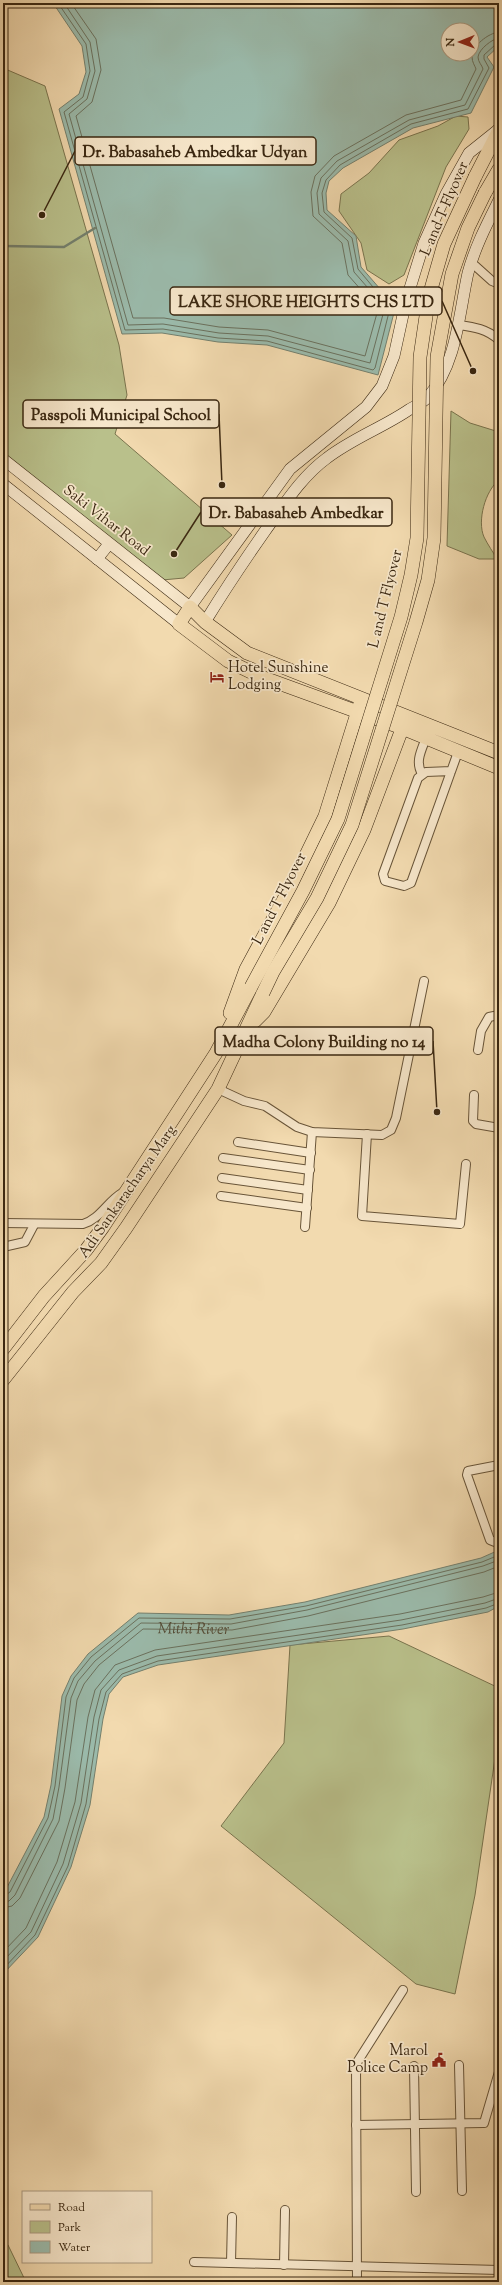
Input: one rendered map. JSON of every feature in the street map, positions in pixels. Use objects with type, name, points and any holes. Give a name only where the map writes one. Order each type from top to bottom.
[{"type":"main road","name":"L and T Flyover","points":[[216,1053],[304,891],[338,819],[401,617],[411,575],[417,538],[420,357],[429,296],[444,244],[499,129]]},
{"type":"main road","name":"L and T Flyover","points":[[246,1029],[274,972],[318,898],[352,825],[416,622],[428,580],[434,538],[437,357],[452,274],[468,228],[485,193],[499,169]]},
{"type":"main road","points":[[499,753],[247,653],[205,622],[190,607],[179,624],[228,661],[259,676],[402,728],[499,768]]},
{"type":"main road","points":[[196,637],[205,622]]},
{"type":"main road","points":[[216,1053],[246,969],[291,886],[325,816],[334,792],[362,699]]},
{"type":"main road","points":[[246,1029],[264,1012],[329,902],[364,830],[406,716]]},
{"type":"main road","points":[[334,792],[373,806]]},
{"type":"main road","name":"Adi Sankaracharya Marg","points":[[3,1380],[73,1292],[101,1263],[126,1228],[218,1089],[246,1029]]},
{"type":"main road","name":"Adi Sankaracharya Marg","points":[[3,1349],[44,1296],[86,1250],[216,1053]]},
{"type":"street","points":[[190,607],[290,468],[366,407],[382,386],[394,356],[406,302],[424,243],[439,208],[469,153],[499,129]]},
{"type":"street","points":[[205,622],[293,491],[306,476],[327,458],[348,444],[392,422],[427,398],[441,377],[459,325],[472,263],[482,234],[499,200]]},
{"type":"street","points":[[472,263],[492,281],[499,284]]},
{"type":"street","points":[[459,325],[479,328],[492,333],[499,340]]},
{"type":"street","name":"Saki Vihar Road","points":[[3,459],[190,607]]},
{"type":"street","points":[[3,484],[179,624]]},
{"type":"street","points":[[97,559],[110,544]]},
{"type":"street","points":[[422,774],[418,768],[418,760],[426,738]]},
{"type":"street","points":[[451,771],[434,770],[422,774],[416,783],[383,874],[385,880],[404,886],[411,883],[458,752]]},
{"type":"street","points":[[218,1089],[244,1101],[265,1106],[297,1127],[312,1132],[382,1135],[391,1130],[396,1118],[424,981]]},
{"type":"street","points":[[478,1050],[483,1027],[489,1017],[499,1015]]},
{"type":"street","points":[[474,1095],[473,1121],[476,1124],[499,1128]]},
{"type":"street","points":[[305,1227],[312,1132]]},
{"type":"street","points":[[367,1134],[362,1216],[460,1224],[466,1164]]},
{"type":"street","points":[[238,1142],[311,1153]]},
{"type":"street","points":[[223,1158],[310,1170]]},
{"type":"street","points":[[222,1178],[308,1190]]},
{"type":"street","points":[[3,1223],[34,1225],[83,1224],[93,1221],[111,1200],[126,1190]]},
{"type":"street","points":[[221,1196],[307,1208]]},
{"type":"street","points":[[3,1246],[25,1242],[34,1225]]},
{"type":"street","points":[[499,1465],[473,1469],[468,1471],[467,1475],[490,1540],[494,1542],[499,1541]]},
{"type":"street","points":[[357,2282],[356,2064],[403,1990]]},
{"type":"street","points":[[459,2065],[462,2191]]},
{"type":"street","points":[[414,2066],[416,2192]]},
{"type":"street","points":[[356,2125],[484,2123],[499,2072]]},
{"type":"street","points":[[284,2264],[285,2210]]},
{"type":"street","points":[[231,2263],[232,2217]]},
{"type":"street","points":[[194,2262],[499,2270]]},
{"type":"green space","points":[[3,68],[45,86],[119,345],[127,395],[115,434],[232,535],[184,578],[151,581],[3,456]]},
{"type":"green space","points":[[456,116],[468,117],[469,129],[446,167],[404,275],[389,284],[367,270],[361,243],[339,211],[341,194],[369,173],[399,140],[438,126]]},
{"type":"green space","points":[[451,411],[470,423],[499,432],[499,480],[494,485],[486,499],[481,523],[484,537],[497,559],[479,559],[447,546]]},
{"type":"green space","points":[[389,1636],[499,1688],[499,1731],[475,1895],[455,1994],[416,1984],[221,1826],[284,1743],[290,1645]]},
{"type":"green space","points":[[3,2239],[8,2245],[26,2282],[3,2282]]},
{"type":"water","points":[[53,3],[499,3],[499,46],[487,57],[494,67],[471,113],[413,128],[343,168],[329,181],[326,193],[327,210],[356,236],[361,267],[381,290],[398,297],[378,375],[267,345],[218,342],[162,333],[122,334],[59,109],[79,94],[86,72],[82,46]]},
{"type":"water","name":"Mithi River","points":[[499,1550],[499,1606],[488,1612],[403,1629],[158,1665],[123,1677],[109,1694],[103,1719],[90,1805],[71,1867],[38,1937],[3,1974],[3,1895],[44,1817],[51,1785],[62,1696],[71,1676],[88,1654],[138,1613],[229,1615],[305,1602],[481,1558]]},
{"type":"waterway","points":[[3,246],[64,247],[95,228]]},
{"type":"place","name":"Dr. Babasaheb Ambedkar Udyan","points":[[42,215]]},
{"type":"place","name":"LAKE SHORE HEIGHTS CHS LTD","points":[[473,371]]},
{"type":"place","name":"Passpoli Municipal School","points":[[222,485]]},
{"type":"place","name":"Dr. Babasaheb Ambedkar","points":[[174,554]]},
{"type":"place","name":"Hotel Sunshine Lodging","points":[[217,677]]},
{"type":"place","name":"Madha Colony Building no 14","points":[[437,1112]]},
{"type":"place","name":"Marol Police Camp","points":[[439,2060]]}]
